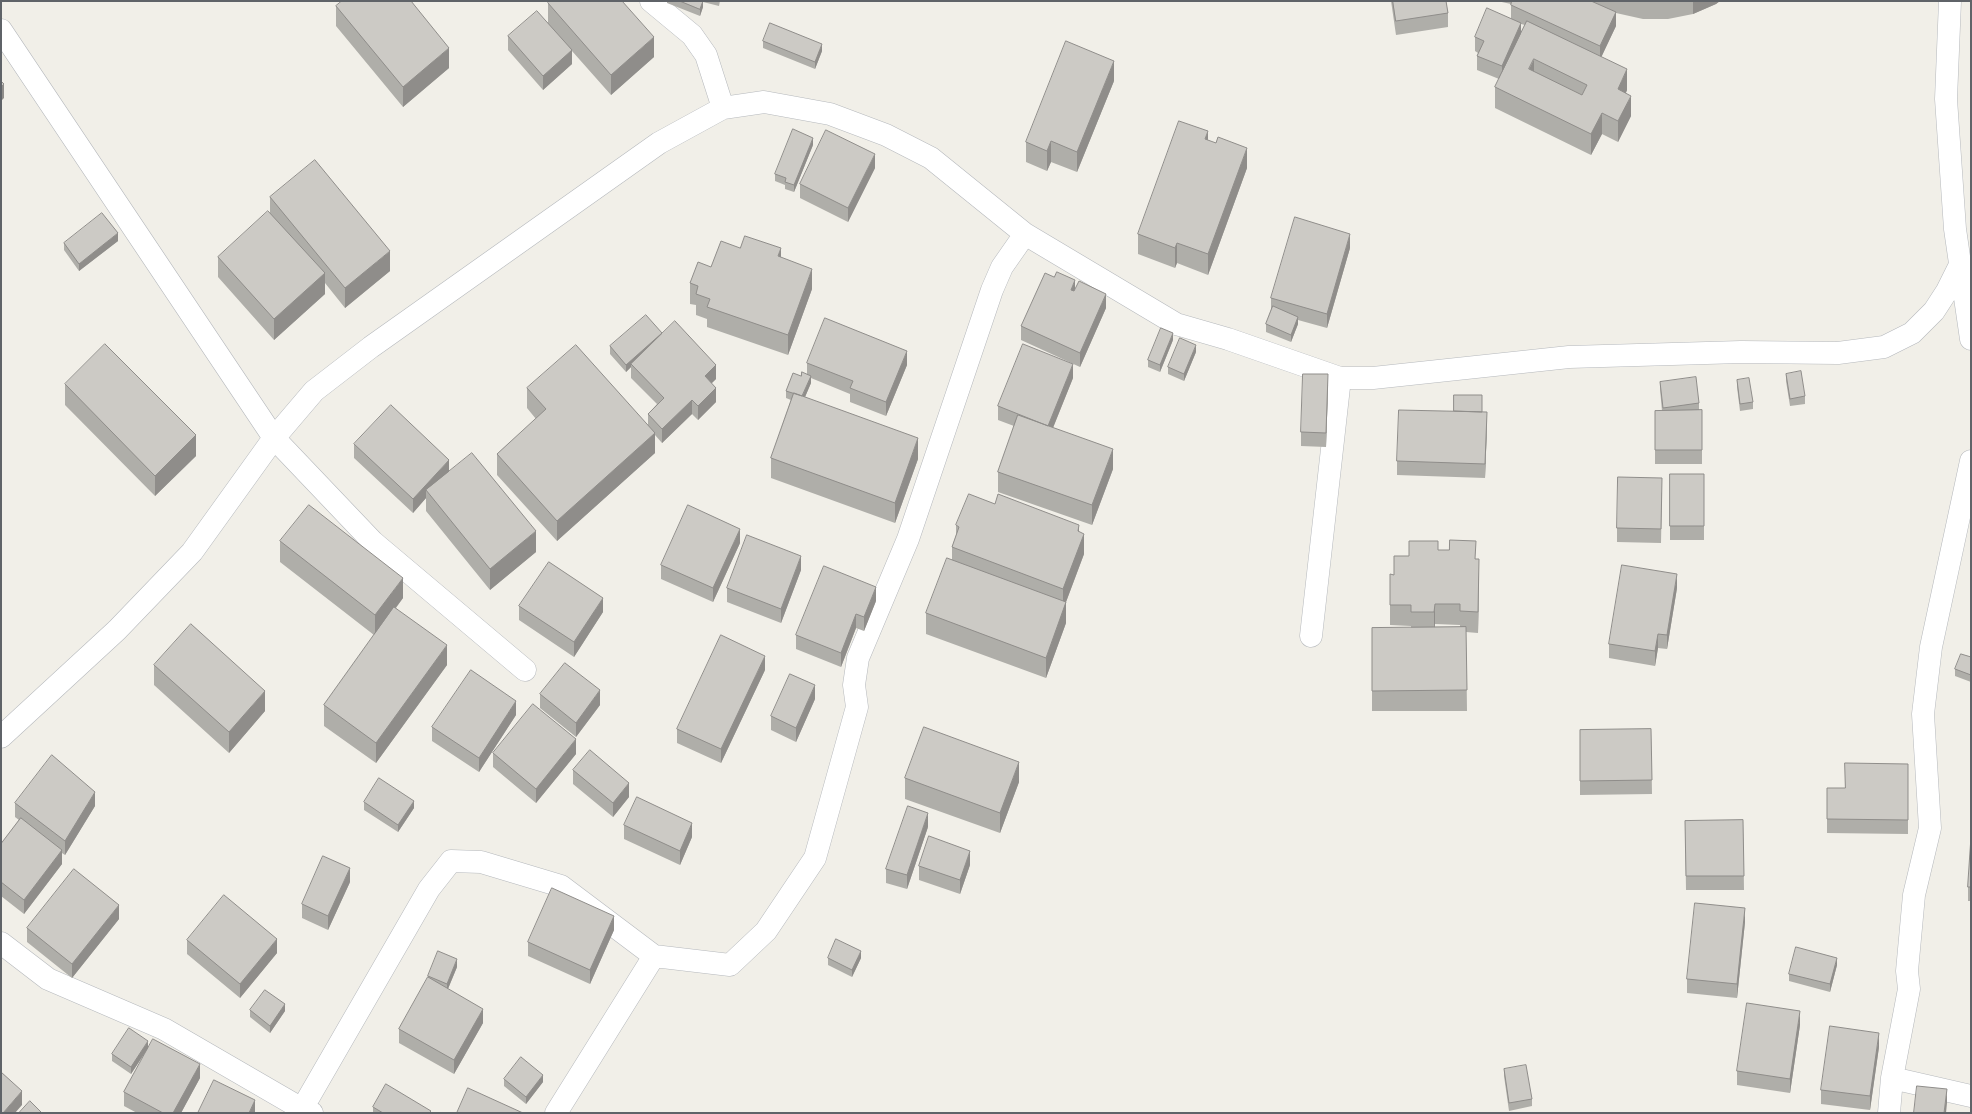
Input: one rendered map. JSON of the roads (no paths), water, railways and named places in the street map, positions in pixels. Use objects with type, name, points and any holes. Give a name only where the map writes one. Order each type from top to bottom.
[{"type":"street","points":[[651,1],[692,35],[706,55],[723,108]]},
{"type":"street","points":[[1950,1],[1946,99],[1955,229],[1966,266],[1971,338]]},
{"type":"street","points":[[1,30],[274,438],[373,542],[525,670]]},
{"type":"street","points":[[1,737],[118,630],[192,552],[274,438],[314,391],[372,347],[659,143],[723,108],[764,102],[830,114],[886,135],[931,158],[1025,234],[1176,324],[1228,339],[1340,378],[1373,378],[1569,357],[1741,352],[1838,353],[1884,347],[1912,333],[1934,311],[1966,266]]},
{"type":"street","points":[[1,943],[48,979],[164,1029],[307,1111],[429,889],[451,861],[481,862],[561,886],[654,956],[730,965],[766,931],[815,858],[857,707],[854,685],[858,658],[908,539],[992,290],[1002,268],[1025,234]]},
{"type":"street","points":[[1311,636],[1340,378]]},
{"type":"street","points":[[1889,1113],[1892,1078],[1909,989],[1907,971],[1914,894],[1930,828],[1923,714],[1931,647],[1971,461]]},
{"type":"street","points":[[556,1113],[654,956]]},
{"type":"street","points":[[1892,1078],[1971,1096]]}]
